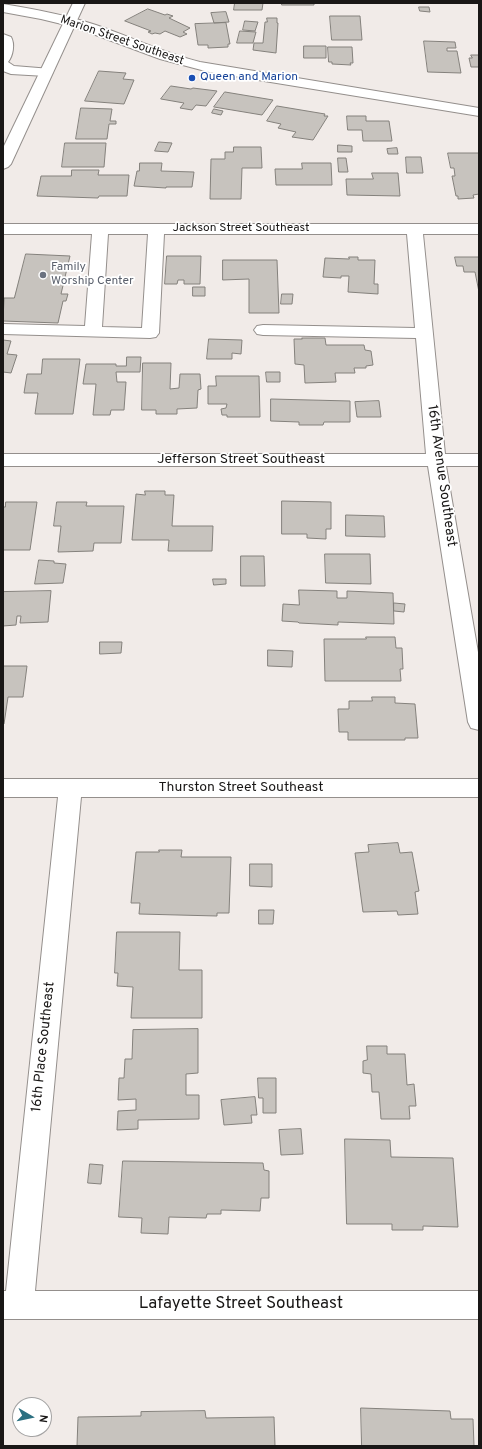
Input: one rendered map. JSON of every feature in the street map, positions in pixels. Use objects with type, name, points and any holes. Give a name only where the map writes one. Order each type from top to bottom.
[{"type":"street","points":[[3,164],[71,22],[78,3]]},
{"type":"street","name":"Marion Street Southeast","points":[[3,8],[38,13],[104,32],[184,63],[242,75],[479,112]]},
{"type":"street","points":[[3,38],[6,40],[7,44],[3,59]]},
{"type":"street","points":[[3,65],[11,70],[46,72]]},
{"type":"street","name":"Jackson Street Southeast","points":[[3,229],[479,229]]},
{"type":"street","points":[[93,331],[100,229]]},
{"type":"street","points":[[3,329],[150,333],[156,229]]},
{"type":"street","name":"16th Avenue Southeast","points":[[415,229],[436,460],[479,722]]},
{"type":"street","points":[[263,330],[424,333]]},
{"type":"street","name":"Jefferson Street Southeast","points":[[3,460],[479,460]]},
{"type":"street","name":"Thurston Street Southeast","points":[[3,788],[479,788]]},
{"type":"street","name":"16th Place Southeast","points":[[11,1305],[70,789]]},
{"type":"street","name":"Lafayette Street Southeast","points":[[11,1305],[479,1305]]},
{"type":"building","points":[[235,3],[263,3],[262,10],[234,10]]},
{"type":"building","points":[[282,3],[314,3],[314,5],[282,5]]},
{"type":"building","points":[[419,7],[429,7],[430,12],[420,11]]},
{"type":"building","points":[[148,9],[173,16],[169,18],[190,28],[183,32],[187,34],[180,37],[165,31],[160,34],[152,34],[148,32],[151,31],[125,21]]},
{"type":"building","points":[[226,12],[229,22],[214,23],[211,13]]},
{"type":"building","points":[[330,16],[360,16],[362,40],[332,40]]},
{"type":"building","points":[[267,18],[277,18],[276,53],[253,50],[254,43],[263,43],[265,22],[267,22]]},
{"type":"building","points":[[245,21],[258,22],[255,31],[243,30]]},
{"type":"building","points":[[226,23],[230,44],[228,44],[228,47],[208,48],[208,45],[198,45],[195,24]]},
{"type":"building","points":[[240,31],[256,32],[253,43],[237,43]]},
{"type":"building","points":[[424,41],[455,42],[456,48],[447,48],[447,51],[457,51],[461,73],[428,72]]},
{"type":"building","points":[[304,46],[326,46],[326,58],[304,58]]},
{"type":"building","points":[[328,47],[352,47],[353,63],[350,63],[351,65],[332,64],[332,62],[329,62]]},
{"type":"building","points":[[471,55],[479,55],[479,67],[471,67],[469,58],[472,58]]},
{"type":"building","points":[[99,71],[126,73],[123,79],[134,80],[124,104],[85,101]]},
{"type":"building","points":[[171,86],[217,91],[206,106],[196,105],[192,110],[180,108],[184,103],[161,99]]},
{"type":"building","points":[[225,92],[273,100],[262,115],[214,107]]},
{"type":"building","points":[[277,106],[325,114],[324,116],[328,116],[313,140],[292,137],[296,132],[278,128],[281,124],[267,121]]},
{"type":"building","points":[[81,108],[112,109],[110,121],[116,121],[116,124],[109,124],[107,139],[76,139]]},
{"type":"building","points":[[214,109],[223,111],[221,115],[212,113]]},
{"type":"building","points":[[347,116],[366,116],[366,121],[389,121],[392,141],[363,141],[362,130],[348,130]]},
{"type":"building","points":[[159,142],[172,143],[168,152],[155,151]]},
{"type":"building","points":[[65,143],[106,143],[104,167],[62,167]]},
{"type":"building","points":[[338,145],[352,146],[352,152],[338,152]]},
{"type":"building","points":[[234,147],[261,147],[262,168],[242,168],[241,199],[210,199],[211,159],[225,159],[225,152],[233,152]]},
{"type":"building","points":[[397,148],[398,154],[388,154],[387,149]]},
{"type":"building","points":[[448,153],[479,153],[479,194],[473,195],[474,198],[458,199],[458,196],[456,196],[452,176],[455,176],[454,168],[451,168]]},
{"type":"building","points":[[406,157],[421,157],[423,173],[407,173]]},
{"type":"building","points":[[338,158],[346,158],[348,172],[339,172]]},
{"type":"building","points":[[140,163],[162,163],[161,171],[194,172],[192,187],[166,188],[134,186]]},
{"type":"building","points":[[302,163],[331,163],[332,185],[276,185],[275,169],[302,169]]},
{"type":"building","points":[[72,170],[99,170],[98,175],[129,175],[127,196],[99,196],[98,198],[37,196],[41,176],[71,176]]},
{"type":"building","points":[[372,173],[398,173],[400,196],[347,195],[346,179],[373,179]]},
{"type":"building","name":"Family Worship Center","points":[[26,254],[70,256],[61,294],[68,294],[66,301],[63,301],[58,323],[3,321],[4,298],[14,298]]},
{"type":"building","points":[[167,256],[201,256],[200,284],[184,284],[184,280],[178,280],[177,284],[165,284]]},
{"type":"building","points":[[349,257],[358,257],[358,260],[375,260],[374,284],[378,284],[378,294],[348,292],[349,276],[341,276],[341,278],[323,277],[325,258],[349,259]]},
{"type":"building","points":[[455,257],[479,257],[479,292],[475,272],[464,272],[463,266],[457,266]]},
{"type":"building","points":[[223,260],[277,260],[279,313],[249,313],[249,279],[223,280]]},
{"type":"building","points":[[193,287],[205,287],[205,296],[193,296]]},
{"type":"building","points":[[282,294],[293,294],[292,304],[281,304]]},
{"type":"building","points":[[325,338],[326,345],[364,345],[365,350],[371,351],[373,365],[366,366],[366,368],[354,368],[355,373],[335,373],[336,382],[305,383],[304,365],[295,364],[294,339]]},
{"type":"building","points":[[209,339],[242,340],[241,354],[232,353],[232,359],[207,359]]},
{"type":"building","points":[[3,340],[11,341],[7,354],[17,355],[11,373],[3,372]]},
{"type":"building","points":[[127,357],[141,357],[140,372],[116,372],[117,382],[126,382],[124,410],[111,410],[110,415],[93,415],[96,384],[83,384],[86,364],[116,364],[116,366],[126,366]]},
{"type":"building","points":[[43,359],[80,359],[73,414],[35,414],[38,393],[24,393],[27,374],[41,374]]},
{"type":"building","points":[[143,363],[171,363],[170,389],[179,388],[180,374],[200,374],[201,389],[198,390],[197,408],[177,409],[177,414],[156,414],[156,410],[142,410]]},
{"type":"building","points":[[266,372],[280,372],[280,382],[267,382]]},
{"type":"building","points":[[216,376],[259,376],[260,417],[227,417],[227,415],[222,415],[221,409],[226,408],[227,404],[208,404],[208,386],[216,386]]},
{"type":"building","points":[[271,399],[350,401],[350,422],[324,422],[323,425],[299,425],[299,422],[271,421]]},
{"type":"building","points":[[379,401],[381,417],[357,417],[355,402]]},
{"type":"building","points":[[145,491],[165,491],[165,495],[174,495],[172,526],[213,526],[212,551],[168,551],[169,540],[132,540],[136,494],[145,495]]},
{"type":"building","points":[[282,501],[331,502],[331,529],[326,529],[326,539],[307,538],[307,534],[282,534]]},
{"type":"building","points":[[6,502],[37,502],[30,550],[3,550],[3,507],[5,507]]},
{"type":"building","points":[[57,502],[87,502],[86,506],[124,506],[121,543],[94,543],[93,551],[58,552],[61,526],[54,526]]},
{"type":"building","points":[[346,515],[384,516],[385,537],[346,536]]},
{"type":"building","points":[[325,554],[370,554],[371,584],[326,583]]},
{"type":"building","points":[[241,556],[264,556],[265,586],[241,586]]},
{"type":"building","points":[[39,560],[54,561],[54,563],[66,564],[63,583],[35,584]]},
{"type":"building","points":[[213,579],[226,579],[226,584],[214,585]]},
{"type":"building","points":[[299,590],[337,591],[337,598],[347,598],[347,591],[393,593],[394,624],[338,622],[338,625],[282,621],[283,604],[299,605]]},
{"type":"building","points":[[51,591],[48,622],[20,623],[21,616],[17,616],[16,625],[3,626],[3,592]]},
{"type":"building","points":[[394,603],[405,604],[404,612],[394,611]]},
{"type":"building","points":[[366,637],[395,637],[396,648],[402,648],[403,669],[400,669],[401,681],[325,681],[324,639],[366,639]]},
{"type":"building","points":[[100,642],[122,642],[121,653],[100,654]]},
{"type":"building","points":[[268,650],[293,651],[292,667],[268,666]]},
{"type":"building","points":[[3,666],[27,666],[23,697],[8,697],[4,724],[3,724]]},
{"type":"building","points":[[372,697],[395,697],[395,703],[415,704],[418,738],[405,738],[405,740],[348,740],[348,732],[339,732],[338,709],[349,709],[349,701],[372,701]]},
{"type":"building","points":[[398,843],[400,853],[412,852],[419,891],[415,892],[418,914],[398,915],[397,911],[363,912],[355,853],[369,852],[368,845]]},
{"type":"building","points":[[159,850],[182,850],[181,857],[231,857],[229,913],[217,913],[217,916],[139,914],[140,903],[131,903],[136,852],[159,852]]},
{"type":"building","points":[[250,864],[272,864],[272,887],[250,886]]},
{"type":"building","points":[[259,910],[274,910],[273,924],[259,924]]},
{"type":"building","points":[[117,932],[180,932],[179,970],[202,970],[202,1018],[131,1018],[133,987],[117,986],[118,973],[115,973]]},
{"type":"building","points":[[198,1029],[198,1073],[186,1074],[186,1095],[199,1095],[199,1119],[138,1120],[138,1129],[117,1130],[118,1111],[136,1110],[136,1099],[118,1100],[119,1078],[124,1078],[125,1059],[132,1059],[133,1030]]},
{"type":"building","points":[[367,1046],[387,1046],[387,1054],[405,1054],[407,1085],[414,1084],[416,1106],[409,1106],[410,1119],[381,1119],[379,1092],[372,1092],[371,1074],[363,1073],[363,1061],[367,1060]]},
{"type":"building","points":[[258,1078],[276,1078],[276,1113],[263,1113],[263,1098],[259,1098]]},
{"type":"building","points":[[255,1097],[257,1115],[251,1115],[252,1123],[224,1125],[221,1100]]},
{"type":"building","points":[[301,1129],[303,1154],[281,1155],[279,1130]]},
{"type":"building","points":[[345,1139],[390,1140],[391,1157],[453,1158],[458,1227],[423,1226],[423,1230],[392,1230],[392,1224],[347,1224]]},
{"type":"building","points":[[123,1161],[263,1163],[264,1170],[269,1171],[269,1198],[261,1198],[260,1211],[221,1210],[221,1214],[207,1214],[206,1218],[169,1217],[168,1234],[141,1233],[142,1218],[119,1217]]},
{"type":"building","points":[[90,1164],[103,1165],[101,1184],[88,1183]]},
{"type":"building","points":[[361,1408],[450,1411],[451,1419],[473,1419],[474,1446],[362,1446]]},
{"type":"building","points":[[205,1411],[206,1418],[274,1417],[275,1446],[77,1446],[78,1417],[141,1416],[141,1412]]},
{"type":"place","name":"Queen and Marion","points":[[192,78]]},
{"type":"place","name":"Family Worship Center","points":[[43,275]]}]
